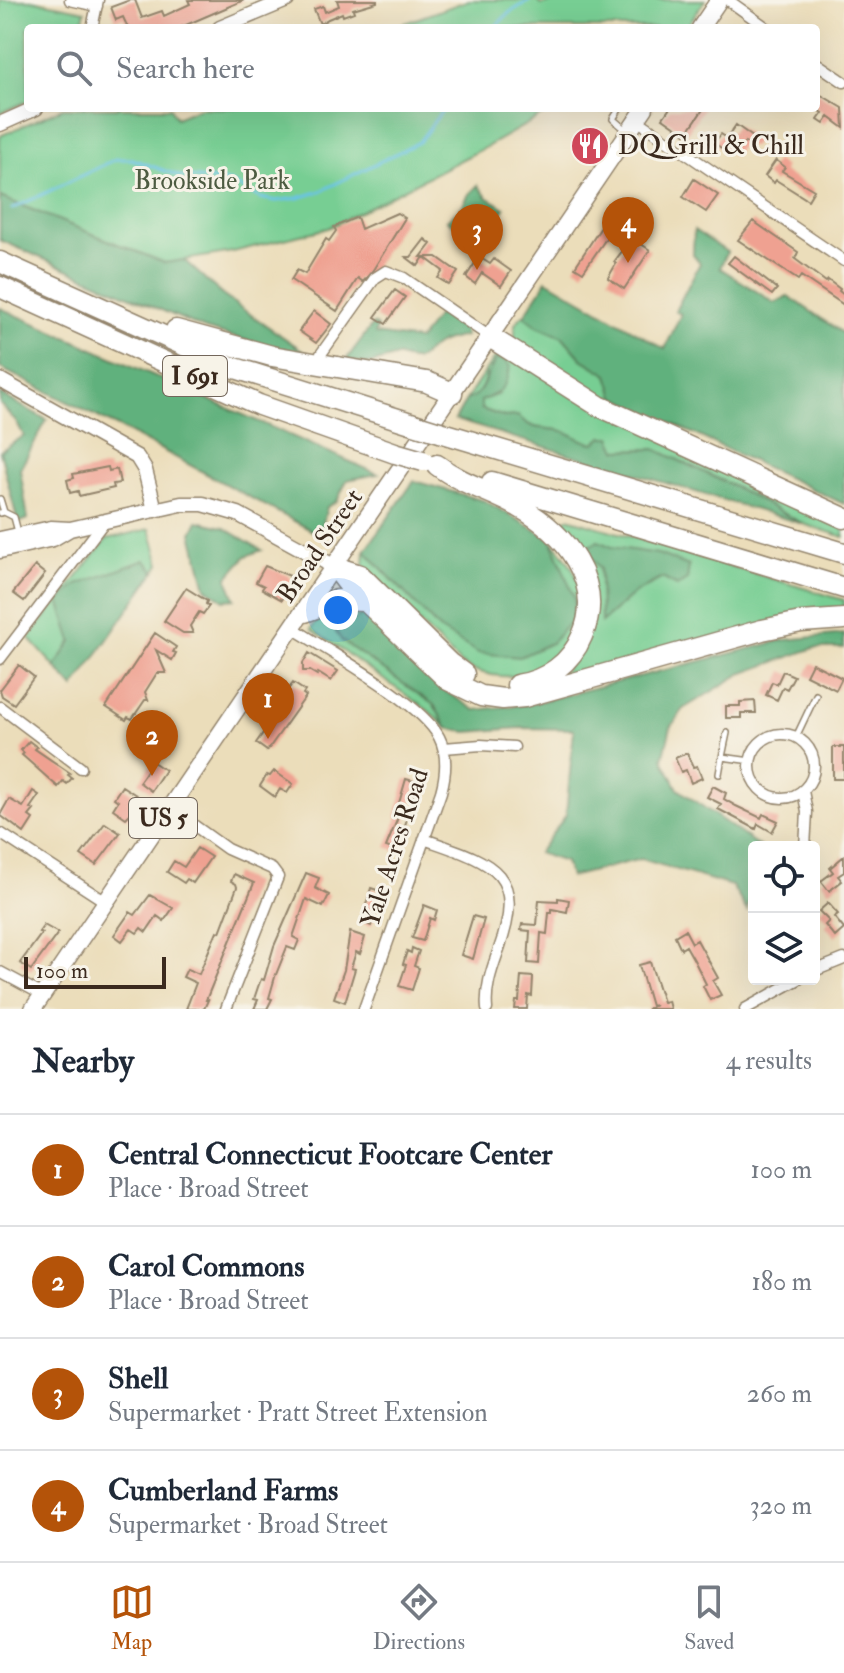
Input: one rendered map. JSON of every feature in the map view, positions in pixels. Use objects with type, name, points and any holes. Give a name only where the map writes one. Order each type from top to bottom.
[{"type":"highway","name":"I 691","points":[[0,262],[244,371],[844,553]]},
{"type":"highway","name":"I 691","points":[[0,287],[259,405],[395,453],[844,588]]},
{"type":"highway","points":[[116,315],[147,319],[213,342],[272,356],[427,382],[452,393]]},
{"type":"highway","points":[[490,337],[599,406],[844,518]]},
{"type":"highway","points":[[335,567],[360,575],[449,663],[476,681],[498,686],[523,685],[545,676],[565,662],[581,640],[589,613],[588,588],[579,562],[557,536],[529,513],[430,463]]},
{"type":"highway","points":[[335,567],[344,580],[448,680],[477,695],[506,699],[524,697],[762,630],[801,622],[844,619]]},
{"type":"highway","points":[[299,620],[324,603],[342,599],[365,601]]},
{"type":"main road","points":[[703,24],[719,0]]},
{"type":"main road","name":"Broad Street","points":[[33,1009],[637,120]]},
{"type":"street","points":[[70,0],[97,3],[93,24]]},
{"type":"street","points":[[230,24],[287,0]]},
{"type":"street","points":[[728,0],[761,24]]},
{"type":"street","points":[[820,66],[844,82]]},
{"type":"street","points":[[0,124],[27,112]]},
{"type":"street","points":[[637,120],[844,261]]},
{"type":"street","points":[[321,354],[375,278],[385,271],[404,278],[490,337]]},
{"type":"street","points":[[0,380],[137,457],[145,470],[155,510]]},
{"type":"street","points":[[0,551],[51,528],[70,529],[190,504],[222,508],[335,567]]},
{"type":"street","points":[[0,659],[104,522]]},
{"type":"street","points":[[0,539],[20,540]]},
{"type":"street","name":"Yale Acres Road","points":[[299,620],[409,705],[432,726],[444,748],[444,778],[364,1009]]},
{"type":"street","points":[[0,707],[81,768]]},
{"type":"street","points":[[783,734],[796,737],[810,751],[814,772],[803,791],[784,798],[764,793],[751,777],[751,761],[756,748],[763,740],[783,734]]},
{"type":"street","points":[[444,748],[481,745],[514,747]]},
{"type":"street","points":[[803,791],[807,812],[805,841]]},
{"type":"street","points":[[170,808],[227,849],[272,869],[278,877],[226,1009]]},
{"type":"street","points":[[0,833],[106,902]]},
{"type":"street","points":[[424,839],[478,858],[505,886],[509,898],[509,922],[488,984],[487,1009]]},
{"type":"street","points":[[820,969],[844,959]]},
{"type":"street","points":[[0,972],[43,995]]},
{"type":"street","points":[[745,1009],[788,985]]},
{"type":"lane","points":[[617,112],[613,119],[637,120]]},
{"type":"lane","points":[[0,499],[2,512],[14,517],[20,540]]},
{"type":"lane","points":[[796,737],[816,695]]},
{"type":"lane","points":[[719,774],[727,733]]},
{"type":"lane","points":[[722,757],[751,761]]},
{"type":"green space","points":[[0,0],[31,0],[85,11],[82,24],[24,24],[24,103],[0,113]]},
{"type":"green space","points":[[469,0],[537,0],[541,5],[564,0],[705,0],[689,24],[402,24]]},
{"type":"green space","name":"Brookside Park","points":[[54,112],[172,112],[176,118],[190,112],[548,112],[328,228],[233,252],[165,263],[0,197],[0,136]]},
{"type":"green space","points":[[478,185],[487,197],[505,208],[481,248],[447,220],[462,207]]},
{"type":"green space","points":[[0,197],[165,263],[184,260],[225,297],[305,352],[288,352],[205,329],[0,240]]},
{"type":"green space","points":[[694,230],[727,252],[720,268],[775,303],[788,296],[844,334],[844,504],[615,397],[608,375],[582,359],[563,337],[537,326],[524,316],[547,280],[665,349],[681,314],[675,311],[700,263],[693,254]]},
{"type":"green space","points":[[0,308],[378,474],[347,480],[337,501],[327,507],[320,535],[134,435],[0,368]]},
{"type":"green space","points":[[440,312],[462,326],[465,336],[441,342],[417,359],[397,356],[370,364],[346,360],[373,324],[377,327],[375,334],[419,340]]},
{"type":"green space","points":[[523,315],[537,326],[563,337],[582,359],[608,375],[621,412],[515,343],[515,324]]},
{"type":"green space","points":[[502,354],[844,524],[844,537],[803,524],[655,449],[617,450],[603,437],[595,443],[590,442],[564,431],[533,426],[518,416],[505,417],[481,409],[480,401],[499,394],[486,374],[480,390],[466,400],[494,358]]},
{"type":"green space","points":[[497,359],[504,360],[510,366],[507,379],[498,392],[481,401],[481,409],[504,417],[518,416],[533,426],[564,431],[590,442],[611,437],[617,450],[655,449],[803,524],[455,420],[466,400],[481,389]]},
{"type":"green space","points":[[0,394],[47,420],[20,469],[28,519],[18,523],[0,451],[24,436],[0,404]]},
{"type":"green space","points":[[414,481],[485,501],[551,539],[575,600],[572,620],[551,643],[520,657],[478,653],[439,629],[365,551]]},
{"type":"green space","points":[[568,518],[844,600],[844,615],[557,682],[584,641],[585,561],[560,525]],"holes":[[[598,541],[663,578],[636,592],[602,621]]]},
{"type":"green space","points":[[198,521],[223,527],[262,550],[246,556],[227,578],[235,599],[224,600],[206,588],[192,533]]},
{"type":"green space","points":[[150,529],[160,564],[155,571],[145,560],[72,641],[55,667],[29,638],[107,539]]},
{"type":"green space","points":[[551,539],[570,564],[578,581],[576,629],[568,647],[555,661],[521,675],[501,676],[461,664],[374,579],[364,564],[365,551],[439,629],[562,566]]},
{"type":"green space","points":[[598,541],[612,547],[658,554],[689,566],[687,580],[677,586],[662,578],[636,592],[601,622],[600,568],[584,549]]},
{"type":"green space","points":[[145,560],[155,571],[74,688],[55,667],[72,641],[59,601],[77,585]]},
{"type":"green space","points":[[335,607],[359,607],[386,629],[382,631],[365,614],[335,631],[342,641],[434,705],[447,728],[429,711],[311,629],[322,613]]},
{"type":"green space","points":[[365,614],[442,689],[475,710],[530,704],[784,640],[844,634],[844,648],[814,648],[741,674],[683,709],[671,727],[663,759],[678,789],[752,841],[748,841],[747,911],[732,886],[641,859],[570,877],[565,862],[538,853],[566,815],[574,729],[521,728],[467,732],[447,728],[434,705],[342,641],[335,630]]},
{"type":"building","points":[[135,0],[142,18],[162,11],[164,16],[190,4],[188,0],[244,0],[188,24],[126,24],[123,17],[116,20],[111,7]]},
{"type":"building","points":[[337,0],[377,2],[320,24],[314,9],[323,6],[325,12],[339,6]]},
{"type":"building","points":[[820,94],[843,108],[844,128],[829,117],[824,124],[818,120],[823,113],[820,111]]},
{"type":"building","points":[[667,112],[701,112],[686,134],[663,118]]},
{"type":"building","points":[[736,125],[757,140],[752,147],[745,142],[733,156],[714,143],[721,134],[727,138]]},
{"type":"building","name":"DQ Grill & Chill","points":[[580,131],[603,147],[595,158],[572,142]]},
{"type":"building","points":[[776,160],[785,167],[782,171],[814,190],[808,200],[765,176]]},
{"type":"building","points":[[694,179],[718,195],[706,212],[683,197]]},
{"type":"building","points":[[397,213],[405,218],[373,270],[363,282],[358,278],[337,311],[291,280],[297,270],[305,274],[326,239],[329,241],[336,231],[334,227],[357,217],[361,229]]},
{"type":"building","points":[[609,215],[618,221],[583,272],[575,267]]},
{"type":"building","points":[[753,221],[798,252],[795,259],[840,289],[844,295],[844,305],[801,276],[798,280],[738,240]]},
{"type":"building","points":[[632,238],[650,250],[624,289],[608,278],[616,264],[614,262]]},
{"type":"building","points":[[425,239],[431,244],[421,257],[424,257],[418,266],[406,257],[411,257]]},
{"type":"building","points":[[734,256],[777,289],[772,295],[728,263]]},
{"type":"building","points":[[424,257],[437,257],[458,272],[449,285],[438,278],[443,271]]},
{"type":"building","points":[[479,257],[490,264],[494,259],[511,271],[501,286],[482,273],[475,284],[466,277]]},
{"type":"building","points":[[395,290],[405,297],[386,324],[375,317]]},
{"type":"building","points":[[314,311],[331,324],[316,343],[299,331]]},
{"type":"building","points":[[108,467],[109,471],[117,469],[120,483],[113,484],[114,488],[79,496],[78,491],[70,493],[67,480],[74,478],[73,474]]},
{"type":"building","points":[[35,566],[45,574],[24,601],[13,593]]},
{"type":"building","points":[[265,566],[290,576],[292,583],[282,600],[256,582]]},
{"type":"building","points":[[186,588],[207,601],[209,606],[203,614],[199,612],[190,626],[193,633],[183,633],[164,621]]},
{"type":"building","points":[[155,633],[176,647],[173,652],[176,653],[172,660],[156,650],[166,673],[157,673],[145,692],[148,700],[132,719],[128,717],[126,720],[106,707]]},
{"type":"building","points":[[309,653],[338,671],[331,681],[318,673],[303,671],[303,663]]},
{"type":"building","points":[[812,663],[842,678],[836,690],[806,675]]},
{"type":"building","points":[[19,665],[34,677],[14,704],[2,696],[0,690]]},
{"type":"building","points":[[783,671],[794,676],[787,689],[783,687],[777,700],[766,695],[772,682],[777,684]]},
{"type":"building","points":[[293,683],[305,691],[303,694],[306,696],[267,751],[256,743],[275,716],[272,711]]},
{"type":"building","points":[[755,701],[756,713],[741,713],[741,718],[726,718],[726,706]]},
{"type":"building","points":[[29,741],[37,747],[35,749],[70,773],[68,775],[72,778],[67,784],[63,781],[58,787],[22,755],[21,750]]},
{"type":"building","points":[[833,747],[844,747],[844,779],[833,779]]},
{"type":"building","points":[[687,753],[702,778],[691,783],[686,770],[681,772],[675,758]]},
{"type":"building","points":[[153,762],[165,770],[151,791],[139,782]]},
{"type":"building","points":[[274,771],[293,784],[287,793],[280,789],[275,797],[260,786]]},
{"type":"building","points":[[406,779],[417,782],[398,851],[386,847],[397,820]]},
{"type":"building","points":[[122,786],[136,795],[134,798],[138,800],[134,806],[137,807],[126,818],[113,809],[118,801],[114,798]]},
{"type":"building","points":[[713,786],[726,793],[724,799],[736,806],[761,818],[763,814],[778,821],[772,832],[758,824],[756,829],[718,809],[721,804],[707,797]]},
{"type":"building","points":[[33,791],[39,795],[30,808],[34,810],[29,816],[33,819],[24,833],[0,815],[9,799],[23,807]]},
{"type":"building","points":[[105,823],[120,833],[96,865],[81,855]]},
{"type":"building","points":[[197,848],[211,857],[193,883],[187,879],[184,883],[167,872],[174,861],[184,867]]},
{"type":"building","points":[[844,856],[844,872],[838,876],[842,881],[829,891],[821,881],[833,872],[830,868]]},
{"type":"building","points":[[306,873],[319,878],[315,888],[329,895],[323,907],[306,899],[293,937],[299,940],[295,950],[287,947],[275,977],[269,998],[272,999],[267,1009],[254,1009],[261,979],[264,980],[274,946]]},
{"type":"building","points":[[234,874],[254,883],[204,1009],[186,1009],[196,983],[183,977],[187,969],[199,974],[217,931],[220,932],[237,887],[231,881]]},
{"type":"building","points":[[371,888],[383,892],[371,926],[361,922]]},
{"type":"building","points":[[150,895],[173,908],[164,921],[157,916],[146,932],[141,928],[137,933],[131,929],[122,941],[114,935],[130,912],[135,915]]},
{"type":"building","points":[[558,898],[569,900],[567,912],[552,909],[547,934],[541,933],[539,964],[528,963],[530,931],[521,930],[522,924],[537,925],[539,900],[558,901]]},
{"type":"building","points":[[828,903],[838,914],[834,917],[844,929],[835,937],[825,925],[829,921],[820,910]]},
{"type":"building","points":[[424,905],[437,910],[434,920],[430,918],[423,941],[412,938]]},
{"type":"building","points":[[473,916],[484,919],[473,959],[461,955]]},
{"type":"building","points":[[44,925],[58,933],[31,970],[20,963],[42,933],[39,932]]},
{"type":"building","points":[[685,930],[692,943],[697,940],[718,978],[713,981],[721,995],[710,1000],[694,960],[686,946],[681,949],[675,936]]},
{"type":"building","points":[[350,932],[365,937],[360,954],[356,952],[351,968],[355,969],[345,1002],[334,998],[344,970]]},
{"type":"building","points":[[412,948],[419,951],[414,966],[419,968],[412,990],[399,986],[407,951],[411,953]]},
{"type":"building","points":[[650,962],[663,1002],[668,1001],[670,1009],[647,1009],[655,1005],[651,1006],[639,965]]},
{"type":"building","points":[[521,976],[533,977],[532,996],[528,995],[527,1009],[515,1009],[516,1001],[519,1001]]},
{"type":"waterway","points":[[498,24],[530,0]]},
{"type":"waterway","points":[[12,209],[116,159],[132,159],[179,176],[231,182],[260,198],[276,201],[298,198],[321,191],[419,142],[441,112]]},
{"type":"place","name":"DQ Grill & Chill","points":[[590,146]]},
{"type":"place","name":"Cumberland Farms","points":[[628,263]]},
{"type":"place","name":"Shell","points":[[477,270]]},
{"type":"place","name":"Central Connecticut Footcare Center","points":[[268,739]]},
{"type":"place","name":"Carol Commons","points":[[152,776]]}]
